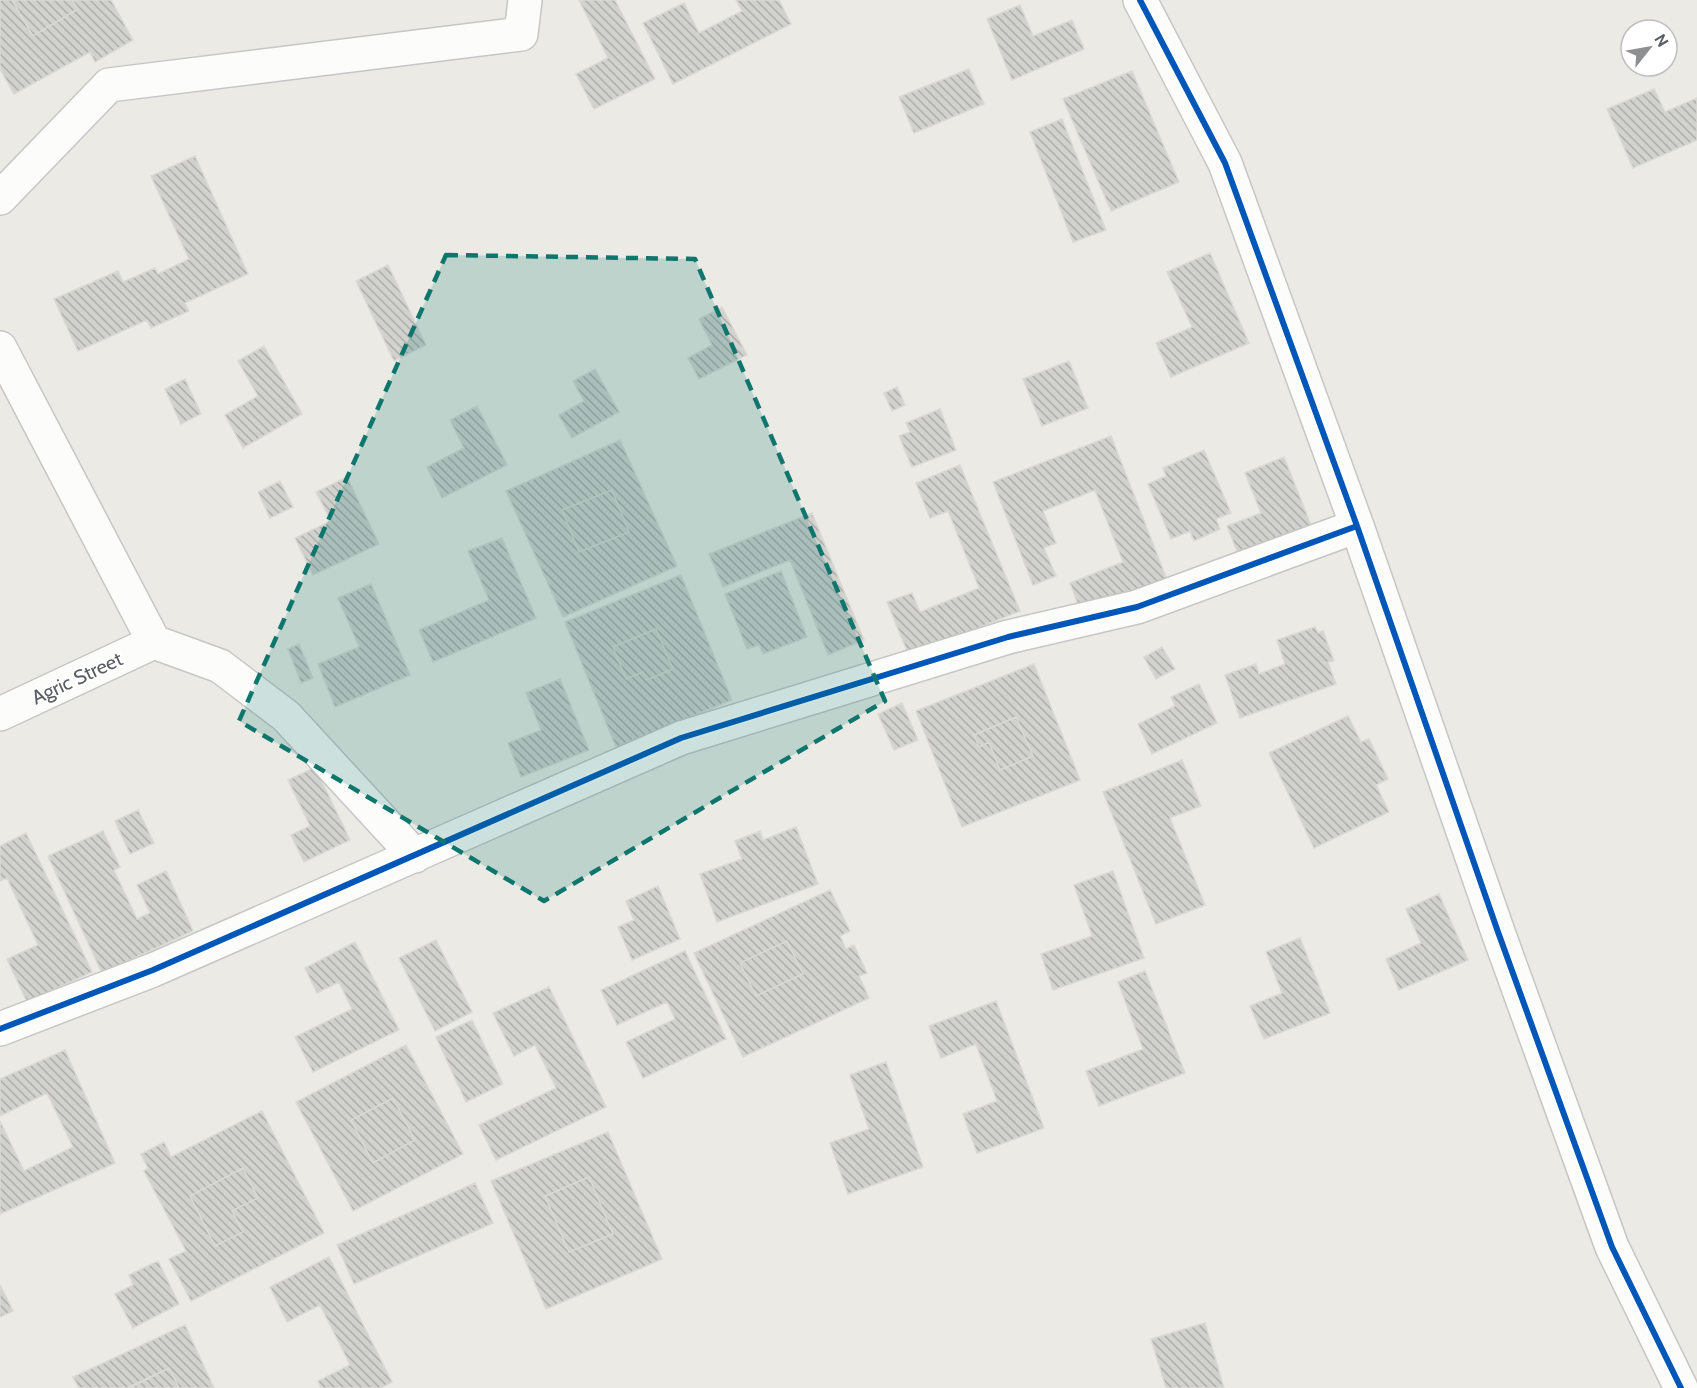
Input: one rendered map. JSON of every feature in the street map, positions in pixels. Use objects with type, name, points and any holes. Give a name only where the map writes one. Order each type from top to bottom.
[{"type":"street","points":[[0,198],[110,85],[521,34],[525,0]]},
{"type":"street","points":[[1140,0],[1225,163],[1357,526],[1498,932],[1612,1247],[1681,1388]]},
{"type":"street","points":[[0,348],[153,642],[220,666],[286,716],[415,856]]},
{"type":"street","points":[[0,1029],[153,970],[681,738],[1008,637],[1137,607],[1357,526]]},
{"type":"street","name":"Agric Street","points":[[0,714],[153,642]]},
{"type":"highlighted area","points":[[446,255],[695,259],[885,701],[544,901],[239,721]]},
{"type":"building","points":[[0,0],[12,0],[33,36],[78,9],[72,0],[111,0],[133,40],[95,62],[90,52],[14,94],[0,69]]},
{"type":"building","points":[[12,0],[72,0],[78,9],[33,36]]},
{"type":"building","points":[[579,0],[615,0],[655,79],[594,109],[576,74],[608,58]]},
{"type":"building","points":[[736,0],[779,0],[791,24],[673,84],[643,23],[684,3],[699,33],[742,11]]},
{"type":"building","points":[[1020,5],[1033,36],[1072,20],[1084,49],[1012,80],[987,19]]},
{"type":"building","points":[[969,69],[984,104],[914,133],[899,97]]},
{"type":"building","points":[[1132,71],[1179,182],[1111,211],[1063,99]]},
{"type":"building","points":[[1654,89],[1665,112],[1697,98],[1697,140],[1633,168],[1607,109]]},
{"type":"building","points":[[1062,119],[1106,230],[1073,242],[1030,132]]},
{"type":"building","points":[[195,156],[248,274],[185,303],[189,311],[151,328],[147,320],[78,351],[54,299],[118,271],[123,282],[155,268],[158,274],[189,259],[151,176]]},
{"type":"building","points":[[1210,253],[1249,343],[1171,377],[1156,343],[1192,327],[1167,272]]},
{"type":"building","points":[[388,265],[426,345],[394,361],[356,281]]},
{"type":"building","points":[[722,307],[747,355],[699,379],[688,358],[712,345],[699,319]]},
{"type":"building","points":[[264,346],[302,414],[243,448],[225,415],[258,396],[238,361]]},
{"type":"building","points":[[1069,361],[1088,408],[1042,426],[1023,379]]},
{"type":"building","points":[[595,369],[619,412],[572,438],[559,415],[584,401],[573,381]]},
{"type":"building","points":[[185,379],[201,414],[181,424],[165,389]]},
{"type":"building","points":[[897,387],[905,405],[892,411],[884,393]]},
{"type":"building","points":[[477,406],[507,465],[442,498],[427,467],[464,448],[450,420]]},
{"type":"building","points":[[940,409],[956,450],[912,467],[899,436],[910,432],[906,423]]},
{"type":"building","points":[[1111,436],[1168,582],[1082,615],[1070,583],[1123,562],[1095,490],[1043,511],[1056,543],[1044,548],[1056,576],[1033,585],[993,482]]},
{"type":"building","points":[[620,440],[677,566],[563,617],[506,491]],"holes":[[[612,490],[629,532],[579,552],[562,510]]]},
{"type":"building","points":[[1204,450],[1231,513],[1216,519],[1220,529],[1194,541],[1190,531],[1171,539],[1148,484],[1166,476],[1163,468]]},
{"type":"building","points":[[1284,457],[1313,530],[1240,559],[1227,526],[1261,513],[1245,473]]},
{"type":"building","points":[[960,465],[1020,611],[909,656],[887,602],[912,593],[920,612],[979,588],[948,511],[930,518],[916,483]]},
{"type":"building","points":[[347,477],[379,544],[313,575],[295,538],[331,521],[316,492]]},
{"type":"building","points":[[280,481],[293,507],[270,518],[258,492]]},
{"type":"building","points":[[612,490],[629,532],[579,552],[562,510]]},
{"type":"building","points":[[812,513],[864,640],[828,655],[790,560],[723,587],[709,554]]},
{"type":"building","points":[[502,538],[536,618],[433,662],[419,630],[489,600],[468,551]]},
{"type":"building","points":[[781,571],[807,637],[763,654],[759,645],[747,649],[725,594]]},
{"type":"building","points":[[681,575],[732,700],[616,747],[565,622]],"holes":[[[656,629],[673,669],[647,680],[643,672],[626,679],[613,647]]]},
{"type":"building","points":[[371,584],[410,675],[335,707],[318,664],[359,647],[338,598]]},
{"type":"building","points":[[1315,627],[1318,633],[1323,631],[1334,661],[1328,662],[1336,684],[1240,718],[1225,675],[1256,664],[1259,674],[1285,664],[1277,640]]},
{"type":"building","points":[[656,629],[673,669],[647,680],[643,672],[626,679],[613,647]]},
{"type":"building","points":[[299,644],[313,678],[301,683],[288,649]]},
{"type":"building","points":[[1162,647],[1175,669],[1156,679],[1144,657]]},
{"type":"building","points":[[1034,664],[1080,780],[962,827],[916,711]],"holes":[[[1016,717],[1033,756],[1000,770],[989,742],[979,747],[974,735]]]},
{"type":"building","points":[[560,679],[589,750],[521,777],[508,743],[541,730],[526,693]]},
{"type":"building","points":[[1199,684],[1217,723],[1152,754],[1138,724],[1175,706],[1171,697]]},
{"type":"building","points":[[902,703],[918,740],[894,750],[878,714]]},
{"type":"building","points":[[1348,716],[1361,742],[1369,739],[1388,779],[1376,785],[1389,812],[1314,848],[1269,753]]},
{"type":"building","points":[[1016,717],[1033,756],[1000,770],[989,742],[979,747],[974,735]]},
{"type":"building","points":[[1182,760],[1201,806],[1170,818],[1205,905],[1156,924],[1103,792]]},
{"type":"building","points":[[315,767],[350,840],[304,862],[291,835],[310,826],[288,780]]},
{"type":"building","points":[[138,810],[154,843],[130,854],[115,821]]},
{"type":"building","points":[[796,827],[818,884],[717,922],[700,874],[742,859],[735,841],[760,831],[763,840]]},
{"type":"building","points":[[103,831],[120,867],[114,870],[137,919],[150,913],[137,885],[166,871],[193,931],[102,973],[48,856]]},
{"type":"building","points":[[26,833],[92,972],[27,1002],[7,959],[38,945],[7,878],[0,881],[0,846]]},
{"type":"building","points":[[1113,871],[1144,958],[1053,990],[1041,954],[1092,936],[1074,885]]},
{"type":"building","points":[[658,886],[680,939],[632,960],[618,927],[634,920],[626,901]]},
{"type":"building","points":[[830,890],[850,931],[840,936],[846,949],[854,945],[867,973],[859,976],[869,998],[743,1057],[694,953]],"holes":[[[787,941],[803,974],[756,996],[740,963]]]},
{"type":"building","points":[[1439,894],[1468,960],[1399,990],[1386,959],[1421,943],[1406,909]]},
{"type":"building","points":[[1300,938],[1330,1013],[1264,1039],[1250,1006],[1282,993],[1266,952]]},
{"type":"building","points":[[436,940],[472,1012],[435,1031],[399,958]]},
{"type":"building","points":[[787,941],[803,974],[756,996],[740,963]]},
{"type":"building","points":[[355,942],[399,1030],[313,1072],[295,1037],[352,1009],[339,982],[317,993],[305,968]]},
{"type":"building","points":[[685,951],[726,1039],[643,1078],[626,1042],[675,1019],[667,1002],[617,1025],[601,990]]},
{"type":"building","points":[[1145,971],[1185,1073],[1099,1106],[1086,1071],[1143,1049],[1118,982]]},
{"type":"building","points":[[549,987],[606,1107],[496,1160],[479,1125],[556,1088],[535,1045],[514,1056],[493,1013]]},
{"type":"building","points":[[996,1001],[1044,1128],[977,1153],[963,1114],[997,1101],[976,1044],[941,1058],[929,1026]]},
{"type":"building","points":[[472,1020],[503,1084],[466,1102],[436,1037]]},
{"type":"building","points":[[406,1045],[463,1154],[353,1211],[296,1102]],"holes":[[[393,1098],[415,1140],[373,1163],[351,1120]]]},
{"type":"building","points":[[65,1050],[115,1163],[0,1214],[0,1121],[24,1171],[73,1147],[47,1093],[0,1116],[0,1079]]},
{"type":"building","points":[[886,1062],[923,1167],[848,1194],[830,1143],[869,1129],[850,1075]]},
{"type":"building","points":[[393,1098],[415,1140],[373,1163],[351,1120]]},
{"type":"building","points":[[262,1111],[324,1233],[191,1301],[169,1259],[186,1251],[144,1171],[148,1168],[141,1154],[164,1142],[171,1157]],"holes":[[[243,1168],[258,1198],[232,1211],[243,1232],[215,1246],[190,1196]]]},
{"type":"building","points":[[608,1132],[662,1259],[546,1309],[491,1181]],"holes":[[[589,1177],[613,1234],[569,1252],[545,1196]]]},
{"type":"building","points":[[243,1168],[258,1198],[232,1211],[243,1232],[215,1246],[190,1196]]},
{"type":"building","points":[[589,1177],[613,1234],[569,1252],[545,1196]]},
{"type":"building","points":[[475,1183],[493,1223],[354,1284],[337,1245]]},
{"type":"building","points":[[329,1257],[392,1382],[381,1388],[321,1388],[318,1381],[350,1365],[320,1305],[287,1322],[270,1287]]},
{"type":"building","points":[[158,1261],[179,1304],[133,1328],[115,1294],[133,1285],[129,1275]]},
{"type":"building","points":[[0,1285],[13,1311],[0,1317]]},
{"type":"building","points":[[1205,1323],[1224,1388],[1166,1388],[1151,1339]]},
{"type":"building","points":[[185,1325],[214,1388],[179,1388],[169,1368],[130,1388],[79,1388],[73,1377]]},
{"type":"building","points":[[169,1368],[179,1388],[129,1387]]},
{"type":"cycle path","points":[[1140,0],[1225,163],[1357,526],[1498,932],[1612,1247],[1681,1388]]},
{"type":"cycle path","points":[[0,1029],[153,970],[681,738],[1008,637],[1137,607],[1357,526]]}]
